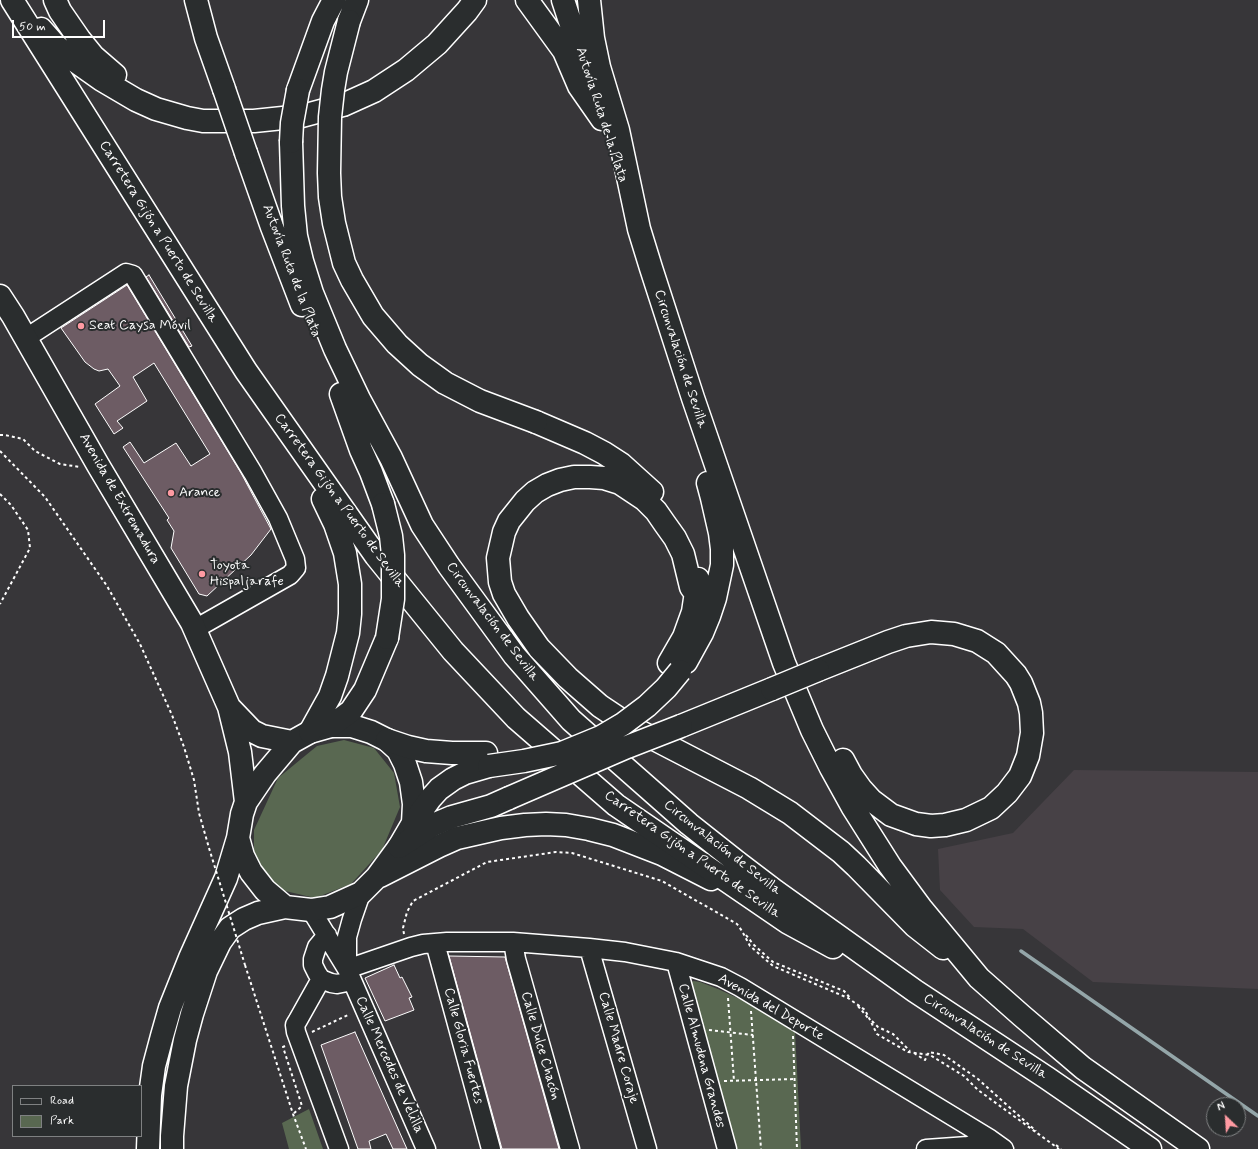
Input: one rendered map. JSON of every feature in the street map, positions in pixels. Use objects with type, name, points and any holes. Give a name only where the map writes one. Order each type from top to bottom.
[{"type":"main road","name":"Carretera Gijón a Puerto de Sevilla","points":[[12,0],[246,371],[376,556],[454,651],[516,718],[616,805],[788,922],[916,991]]},
{"type":"main road","points":[[21,0],[37,24],[56,46],[120,92],[156,109],[203,121],[254,121],[302,116],[343,105],[374,91],[406,70],[436,44],[467,11],[475,0]]},
{"type":"main road","points":[[55,0],[60,11],[80,40],[108,70],[140,91],[169,105],[208,115],[221,120]]},
{"type":"main road","name":"Autovía Ruta de la Plata","points":[[196,0],[206,38],[297,292],[341,394],[379,462],[422,525]]},
{"type":"main road","name":"Circunvalación de Sevilla","points":[[334,0],[321,27],[298,90],[292,123],[292,206],[296,236],[312,293],[335,349],[359,399],[391,458],[422,525],[449,566],[514,655],[571,720],[689,824],[775,891],[916,991],[1047,1078],[1150,1149]]},
{"type":"main road","points":[[172,1149],[176,1086],[185,1040],[192,1014],[209,966],[220,942],[230,928],[244,919],[258,913],[286,907],[310,910],[330,907],[361,893],[377,877],[399,847],[430,798],[452,779],[506,751],[565,739],[610,718],[633,702],[653,684],[669,663],[684,637],[693,612],[696,594],[698,579],[689,541],[667,509],[640,480],[621,464],[585,442],[480,401],[445,383],[420,365],[397,344],[373,316],[361,297],[344,263],[339,245],[330,197],[329,173],[330,117],[333,90],[349,21],[357,0]]},
{"type":"main road","points":[[527,0],[564,51],[572,66],[579,86],[602,119]]},
{"type":"main road","name":"Autovía Ruta de la Plata","points":[[563,0],[638,229]]},
{"type":"main road","name":"Circunvalación de Sevilla","points":[[589,0],[593,38],[599,67],[618,130],[638,229],[693,398],[786,669],[812,730],[831,768],[852,806],[886,860],[921,908],[979,978],[1083,1068],[1198,1149]]},
{"type":"main road","name":"Avenida de Extremadura","points":[[0,296],[26,338],[195,629],[230,707]]},
{"type":"main road","points":[[148,1149],[150,1095],[154,1066],[162,1036],[170,1008],[184,972],[226,878],[238,838],[242,814],[246,802],[265,774],[301,737],[330,696],[344,653],[348,633],[350,597],[348,571],[340,537],[330,511],[305,467],[274,419],[246,371]]},
{"type":"main road","points":[[230,707],[252,731],[262,736],[301,737],[331,726],[351,711],[365,690],[387,638],[393,599],[394,555],[391,536],[383,504],[361,450],[341,394]]},
{"type":"main road","points":[[331,726],[352,726],[371,732],[387,740],[426,751],[452,753],[488,760],[524,761],[562,753],[601,737],[647,706],[666,688],[680,671],[702,633],[717,592],[722,565],[720,533],[712,498],[693,436],[693,398]]},
{"type":"main road","points":[[696,594],[691,586],[683,554],[675,538],[656,511],[644,499],[620,483],[604,478],[574,477],[560,480],[535,492],[525,501],[510,521],[500,544],[498,565],[500,582],[504,594],[518,618],[539,648],[568,678],[594,701],[633,728],[749,788],[790,813],[841,852],[915,926],[979,978]]},
{"type":"main road","points":[[399,847],[433,825],[491,806],[634,744],[681,726],[772,689],[818,670],[888,642],[919,633],[942,632],[977,641],[996,653],[1010,667],[1021,683],[1029,703],[1031,713],[1032,733],[1028,756],[1020,776],[1008,793],[991,808],[966,820],[945,825],[931,826],[916,824],[891,815],[871,800],[851,776],[835,746],[811,694],[789,638],[768,617]]},
{"type":"main road","points":[[230,707],[240,752],[246,802]]},
{"type":"main road","points":[[387,740],[398,750],[405,764],[414,804],[413,823]]},
{"type":"main road","points":[[377,877],[457,838],[501,828],[525,825],[566,825],[612,835],[662,854],[704,874],[788,922]]},
{"type":"main road","points":[[238,838],[243,856],[251,872],[266,890],[286,907]]},
{"type":"street","points":[[26,338],[126,273],[133,275],[253,473],[278,518],[296,559],[296,568],[290,575],[195,629]]},
{"type":"street","name":"Calle Mercedes de Velilla","points":[[350,975],[347,937],[361,893]]},
{"type":"street","name":"Calle Mercedes de Velilla","points":[[310,910],[327,935],[350,975],[426,1149]]},
{"type":"street","points":[[327,935],[317,947],[313,959],[315,969],[321,980],[296,1026],[298,1039],[339,1149]]},
{"type":"street","name":"Avenida del Deporte","points":[[321,980],[337,984],[350,975],[405,948],[435,943],[513,942],[625,952],[676,962],[727,980],[750,993],[997,1144]]},
{"type":"street","name":"Calle Dulce Chacón","points":[[513,942],[516,959],[570,1149]]},
{"type":"street","name":"Calle Gloria Fuertes","points":[[435,943],[491,1149]]},
{"type":"street","name":"Calle Madre Coraje","points":[[589,948],[647,1149]]},
{"type":"street","name":"Calle Almudena Grandes","points":[[676,962],[727,1149]]},
{"type":"street","points":[[926,1149],[997,1144]]},
{"type":"path","points":[[0,435],[23,440],[35,451],[60,464],[82,468],[98,464]]},
{"type":"path","points":[[0,451],[45,497],[107,586],[140,644],[172,715],[194,780],[199,814],[245,965],[293,1114],[306,1149]]},
{"type":"path","points":[[0,494],[11,505],[28,530],[30,548],[0,604]]},
{"type":"path","points":[[742,931],[753,944],[773,962],[844,991],[878,1027],[893,1034],[907,1049],[913,1053],[925,1060],[929,1052],[944,1055],[978,1079],[1040,1135],[1061,1149]]},
{"type":"path","points":[[727,980],[734,1081]]},
{"type":"path","points":[[750,993],[761,1149]]},
{"type":"path","points":[[293,1114],[302,1106],[283,1047],[363,1007]]},
{"type":"path","points":[[793,1019],[797,1149]]},
{"type":"path","points":[[694,1028],[753,1035]]},
{"type":"path","points":[[708,1081],[795,1079]]},
{"type":"shaded area","points":[[1074,770],[1258,772],[1258,989],[1093,982],[1023,929],[974,927],[940,890],[938,849],[1013,833]]},
{"type":"green space","points":[[344,740],[374,748],[394,773],[400,807],[382,850],[351,884],[315,898],[281,890],[254,859],[254,830],[278,778],[317,746]]},
{"type":"green space","points":[[694,981],[718,989],[744,1001],[795,1031],[801,1149],[734,1149],[691,982]]},
{"type":"green space","points":[[309,1109],[323,1149],[289,1149],[282,1123]]},
{"type":"building","points":[[149,275],[192,346],[189,347],[146,277]]},
{"type":"building","points":[[127,285],[241,473],[271,529],[251,555],[207,596],[199,594],[171,548],[174,531],[167,520],[169,518],[123,447],[130,442],[144,463],[176,443],[191,466],[210,454],[154,363],[133,377],[147,401],[117,421],[123,428],[114,434],[95,404],[120,386],[108,369],[99,371],[85,362],[61,328]]},
{"type":"building","points":[[449,956],[505,957],[559,1149],[502,1149]]},
{"type":"building","points":[[394,965],[412,997],[409,998],[414,1010],[385,1021],[365,978]]},
{"type":"building","points":[[355,1032],[407,1149],[393,1149],[386,1134],[369,1141],[371,1149],[358,1149],[321,1045]]},
{"type":"waterway","points":[[1021,951],[1258,1116]]},
{"type":"place","name":"Seat Caysa Móvil","points":[[81,326]]},
{"type":"place","name":"Arance","points":[[171,493]]},
{"type":"place","name":"Toyota Hispaljarafe","points":[[202,574]]}]
